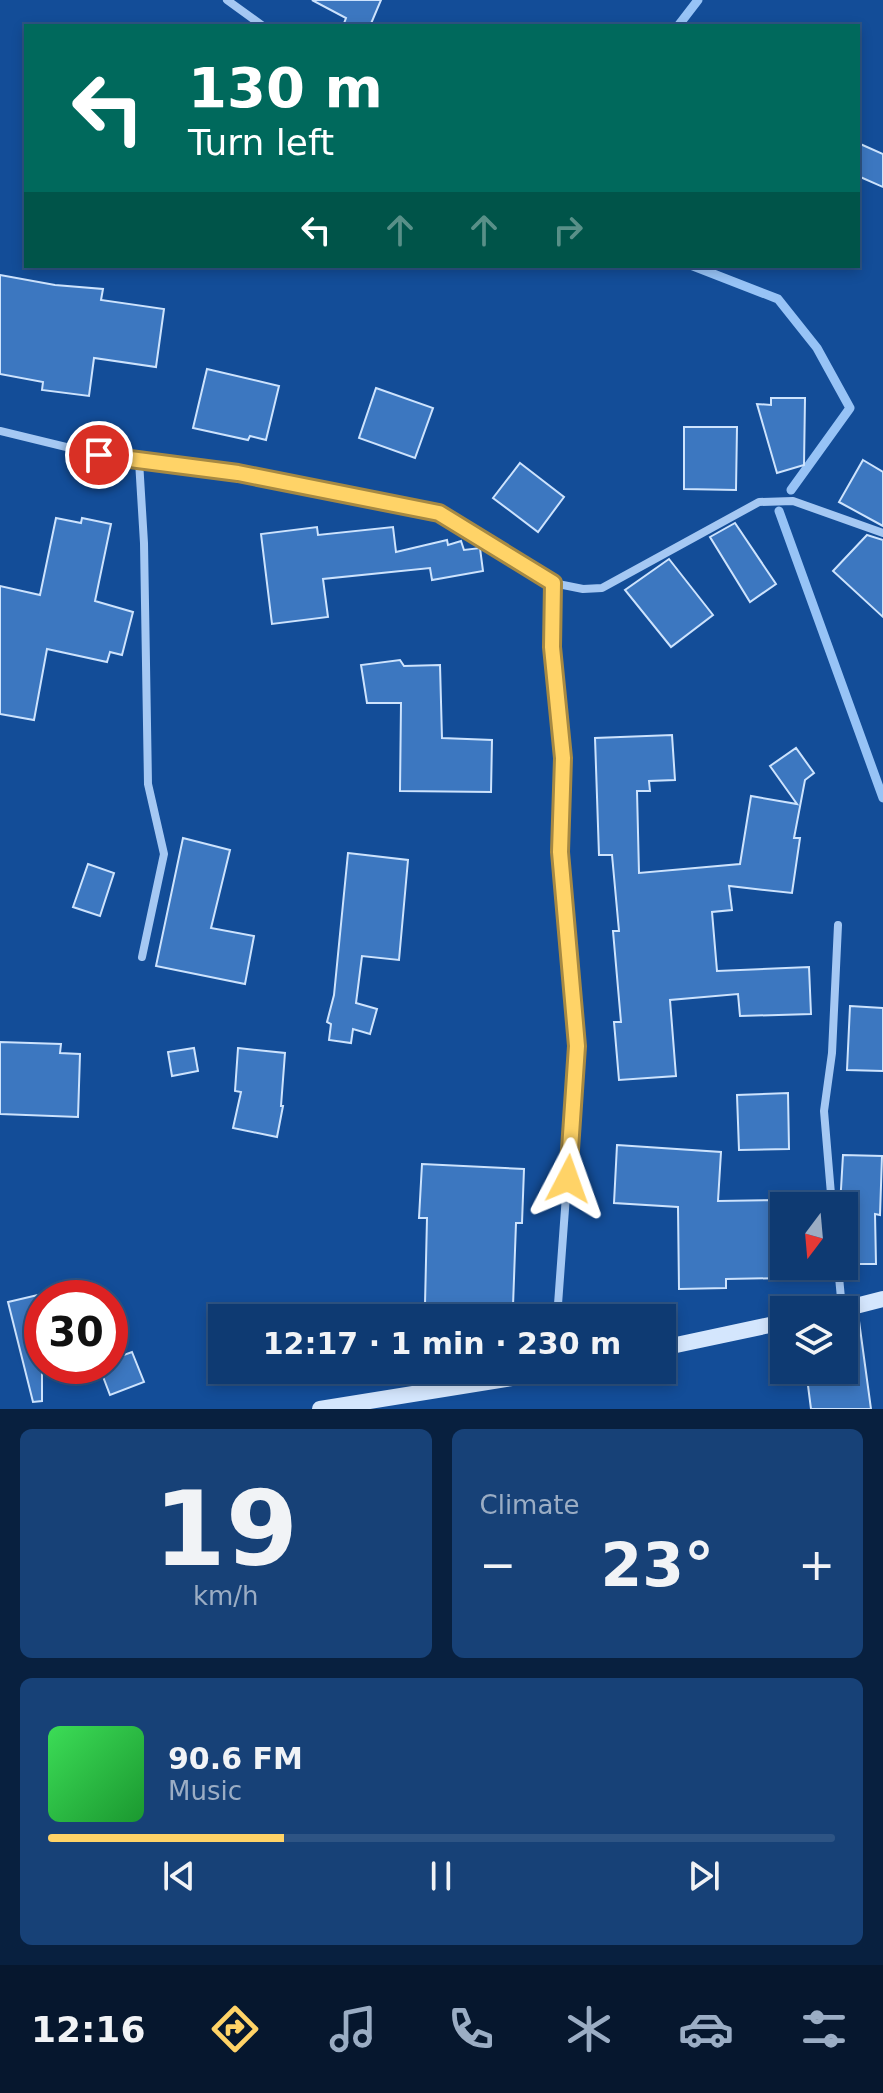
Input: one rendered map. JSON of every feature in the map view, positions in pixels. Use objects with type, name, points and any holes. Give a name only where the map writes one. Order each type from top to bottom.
[{"type":"street","points":[[227,0],[260,24]]},
{"type":"street","points":[[0,431],[139,461],[238,473],[439,513],[553,583],[583,589],[602,588],[759,502],[793,501],[883,533]]},
{"type":"street","points":[[139,461],[144,543],[148,784],[164,854],[142,957]]},
{"type":"street","points":[[553,583],[552,647],[563,758],[560,852],[577,1046],[558,1304]]},
{"type":"street","points":[[831,1192],[824,1111],[832,1053],[838,925]]},
{"type":"street","points":[[858,1306],[883,1299]]},
{"type":"street","points":[[676,1345],[770,1325]]},
{"type":"street","points":[[320,1409],[475,1384]]},
{"type":"building","points":[[312,0],[381,0],[371,24],[344,24],[346,18]]},
{"type":"building","points":[[860,144],[883,154],[883,187],[860,177]]},
{"type":"building","points":[[0,275],[55,285],[103,289],[101,300],[164,309],[156,367],[94,358],[89,396],[42,390],[43,382],[0,374]]},
{"type":"building","points":[[207,369],[279,386],[266,440],[250,436],[248,440],[193,428]]},
{"type":"building","points":[[376,388],[433,408],[415,458],[359,438]]},
{"type":"building","points":[[771,398],[805,398],[804,465],[777,473],[757,404],[771,405]]},
{"type":"building","points":[[684,427],[737,427],[736,490],[684,489]]},
{"type":"building","points":[[863,460],[883,472],[883,526],[839,502]]},
{"type":"building","points":[[520,463],[564,497],[538,532],[493,498]]},
{"type":"building","points":[[56,518],[81,523],[82,518],[111,524],[95,601],[133,612],[122,655],[110,652],[107,662],[47,649],[34,720],[0,714],[0,586],[40,595]]},
{"type":"building","points":[[735,523],[776,584],[750,602],[710,537]]},
{"type":"building","points":[[317,527],[318,535],[393,527],[396,552],[447,540],[448,545],[461,541],[464,550],[480,548],[483,571],[432,580],[430,568],[323,579],[328,617],[272,624],[261,534]]},
{"type":"building","points":[[867,535],[883,540],[883,617],[833,571]]},
{"type":"building","points":[[669,559],[713,615],[671,647],[625,590]]},
{"type":"building","points":[[400,660],[404,666],[440,665],[442,738],[492,740],[491,792],[400,791],[401,703],[367,703],[361,665]]},
{"type":"building","points":[[672,735],[675,780],[649,781],[650,791],[637,791],[639,873],[740,864],[751,796],[797,804],[770,766],[796,748],[814,773],[805,780],[794,838],[800,838],[792,893],[729,886],[732,910],[712,912],[717,971],[809,967],[811,1014],[740,1016],[738,994],[670,1000],[676,1076],[619,1080],[614,1022],[621,1022],[613,931],[619,931],[612,855],[599,855],[595,738]]},
{"type":"building","points":[[183,838],[230,850],[211,928],[254,936],[245,984],[156,966]]},
{"type":"building","points":[[348,853],[408,860],[399,960],[362,956],[356,1003],[377,1009],[370,1034],[353,1029],[351,1043],[329,1040],[331,1024],[327,1022],[334,995]]},
{"type":"building","points":[[88,864],[114,873],[100,916],[73,907]]},
{"type":"building","points":[[850,1006],[883,1008],[883,1071],[847,1070]]},
{"type":"building","points":[[0,1042],[61,1044],[60,1053],[80,1054],[78,1117],[0,1114]]},
{"type":"building","points":[[194,1048],[198,1071],[172,1076],[168,1052]]},
{"type":"building","points":[[238,1048],[285,1053],[283,1106],[277,1137],[233,1128],[241,1092],[235,1091]]},
{"type":"building","points":[[788,1093],[789,1149],[739,1150],[737,1095]]},
{"type":"building","points":[[617,1145],[721,1152],[718,1201],[770,1200],[770,1278],[726,1279],[726,1288],[679,1289],[678,1207],[614,1203]]},
{"type":"building","points":[[843,1155],[882,1156],[880,1215],[875,1214],[876,1264],[858,1264],[858,1192],[841,1192]]},
{"type":"building","points":[[422,1164],[524,1169],[522,1223],[516,1223],[513,1304],[425,1304],[427,1218],[419,1218]]},
{"type":"building","points":[[24,1298],[24,1366],[8,1302]]},
{"type":"building","points":[[858,1321],[871,1409],[811,1409],[808,1384],[858,1384]]},
{"type":"building","points":[[132,1352],[144,1382],[110,1395],[106,1384],[128,1384],[128,1353]]},
{"type":"building","points":[[28,1384],[42,1384],[42,1401],[33,1402]]},
{"type":"waterway","points":[[680,24],[698,0]]},
{"type":"waterway","points":[[698,268],[778,299],[817,348],[850,408],[791,490]]},
{"type":"waterway","points":[[779,511],[883,798]]},
{"type":"route","points":[[99,455],[238,473],[391,501],[439,513],[473,531],[553,583],[552,647],[563,758],[560,852],[577,1046],[568,1179]]}]
